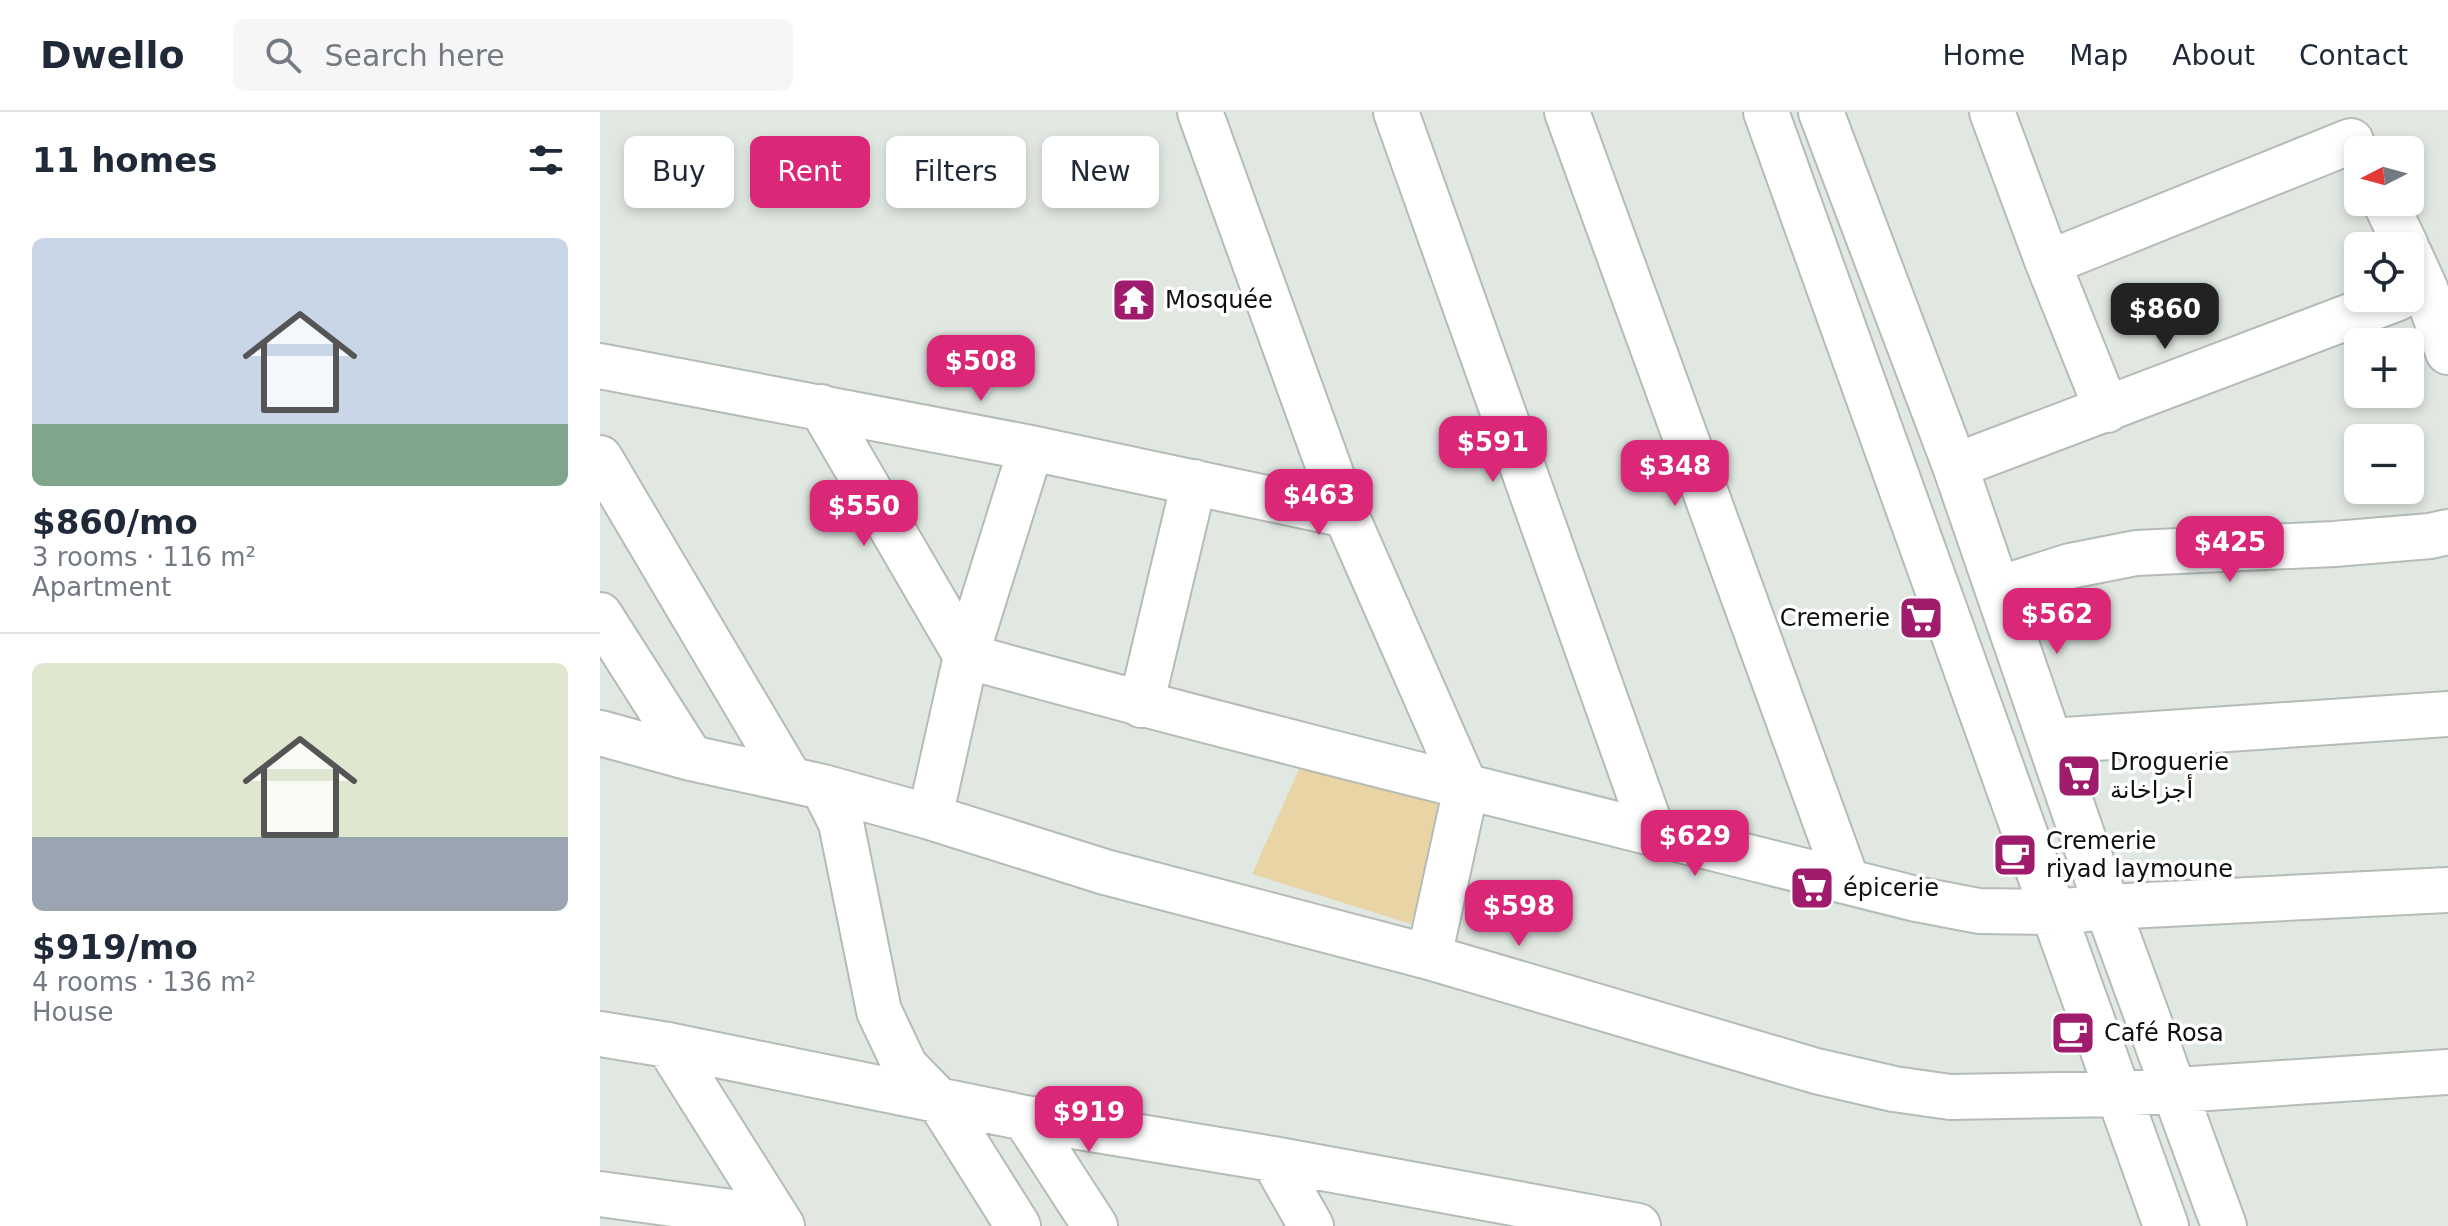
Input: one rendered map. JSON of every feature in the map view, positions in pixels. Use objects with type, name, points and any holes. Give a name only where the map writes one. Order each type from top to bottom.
[{"type":"street","points":[[1200,112],[1346,515],[1466,788],[1429,957]]},
{"type":"street","points":[[1396,112],[1653,833]]},
{"type":"street","points":[[1567,112],[1847,881]]},
{"type":"street","points":[[1766,112],[2166,1226]]},
{"type":"street","points":[[1821,112],[1955,466],[2107,907],[2224,1226]]},
{"type":"street","points":[[1992,112],[2107,410]]},
{"type":"street","points":[[2048,263],[2349,135]]},
{"type":"street","points":[[2424,297],[2448,352]]},
{"type":"street","points":[[1955,466],[2107,410],[2347,312]]},
{"type":"street","points":[[600,366],[1031,448],[1346,515]]},
{"type":"street","points":[[821,407],[966,656],[1141,705],[1466,788],[1916,899],[1979,911],[2055,912],[2448,890]]},
{"type":"street","points":[[930,817],[966,656],[1031,448]]},
{"type":"street","points":[[600,458],[806,783],[841,823],[879,1011],[905,1066],[940,1102],[1018,1226]]},
{"type":"street","points":[[1141,705],[1194,482]]},
{"type":"street","points":[[1998,589],[2070,566],[2136,553],[2334,544],[2448,532]]},
{"type":"street","points":[[600,615],[691,758]]},
{"type":"street","points":[[2051,741],[2448,714]]},
{"type":"street","points":[[600,733],[691,758],[806,783],[930,817],[1105,872],[1429,957],[1673,1009],[1816,1071],[1894,1089],[1950,1097],[2118,1094],[2448,1072]]},
{"type":"street","points":[[600,1034],[1025,1118],[1273,1159],[1638,1226]]},
{"type":"street","points":[[668,1045],[779,1222]]},
{"type":"street","points":[[1025,1118],[1095,1226]]},
{"type":"street","points":[[1273,1159],[1311,1226]]},
{"type":"street","points":[[600,1194],[779,1222]]},
{"type":"shaded area","points":[[1305,756],[1448,795],[1411,924],[1252,874]]},
{"type":"place","name":"Mosquée","points":[[1134,300]]},
{"type":"place","name":"Cremerie","points":[[1921,618]]},
{"type":"place","name":"Droguerie أجزاخانة","points":[[2079,776]]},
{"type":"place","name":"Cremerie riyad laymoune","points":[[2015,855]]},
{"type":"place","name":"épicerie","points":[[1812,888]]},
{"type":"place","name":"Café Rosa","points":[[2073,1033]]}]
